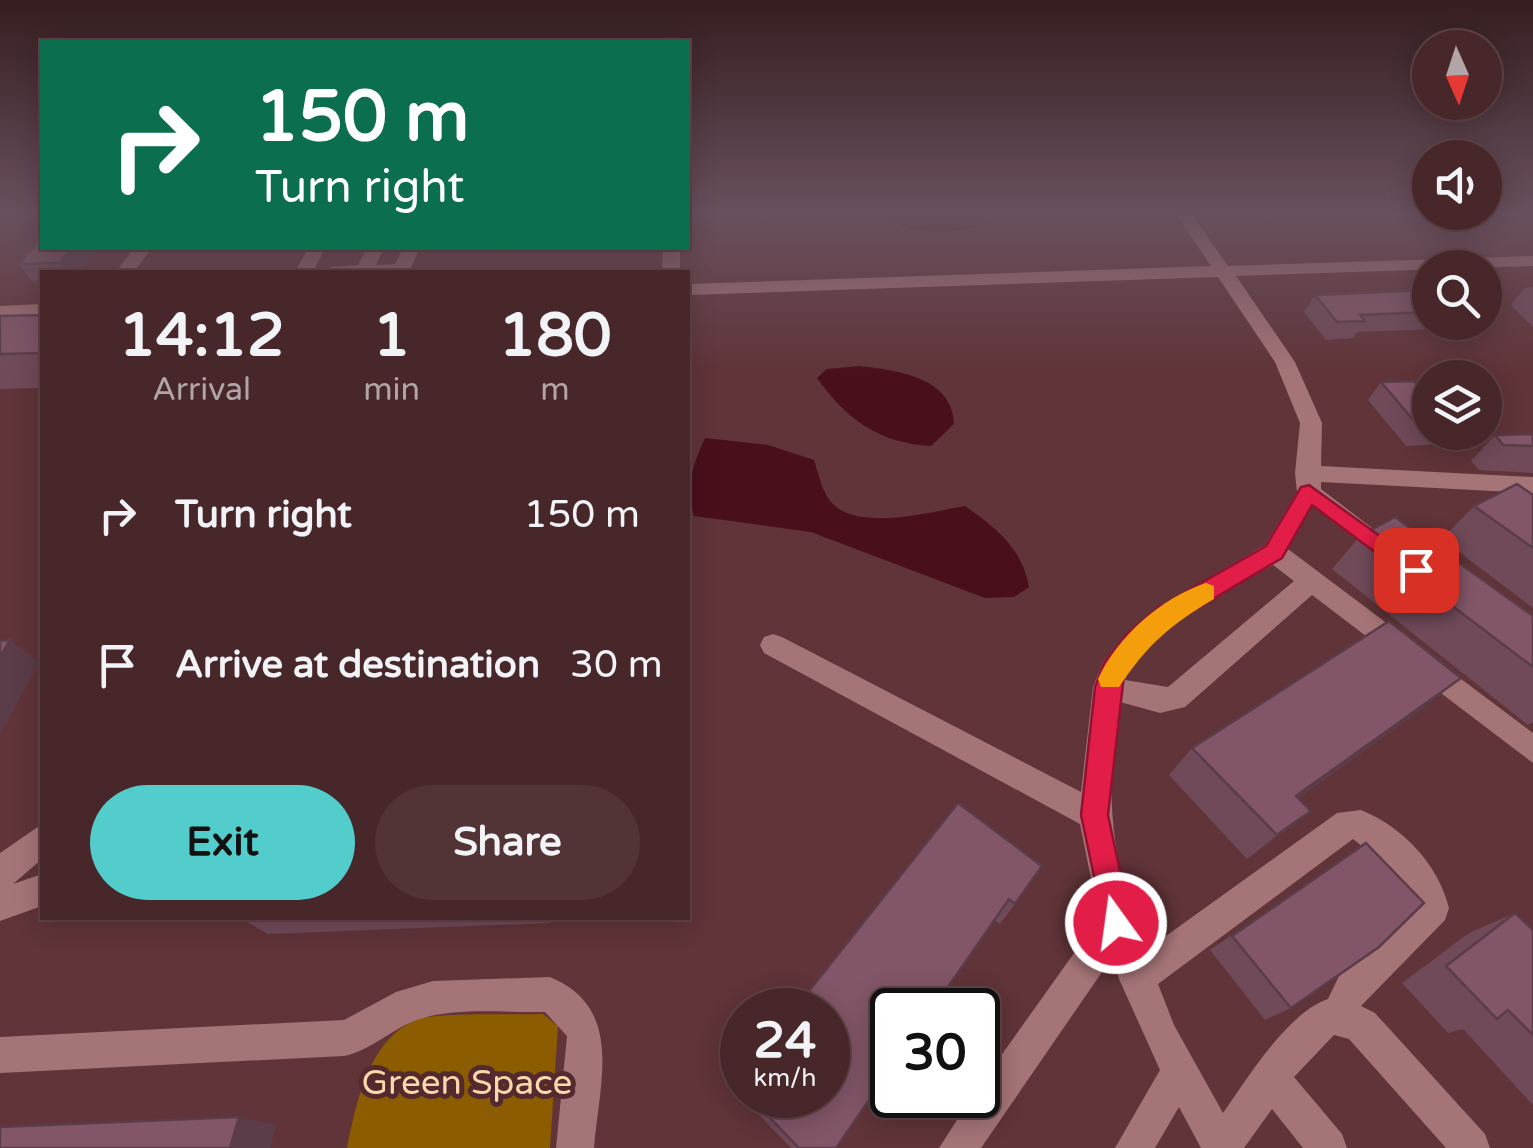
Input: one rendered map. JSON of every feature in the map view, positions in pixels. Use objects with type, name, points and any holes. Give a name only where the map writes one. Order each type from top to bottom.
[{"type":"street","points":[[1222,268],[1285,362],[1301,398],[1310,424],[1307,483],[1274,552],[1168,614],[1138,639],[1113,670],[1107,687],[1094,815],[1116,923],[1179,1074],[1222,1148],[1270,1079],[1328,1017],[1339,1016],[1362,1026],[1472,1148]]},
{"type":"street","points":[[690,289],[1330,268]]},
{"type":"street","points":[[0,312],[40,310]]},
{"type":"street","points":[[1307,483],[1528,488]]},
{"type":"street","points":[[1307,483],[1406,563]]},
{"type":"street","points":[[1274,552],[1533,750]]},
{"type":"street","points":[[1107,687],[1160,701],[1174,698],[1312,581]]},
{"type":"street","points":[[773,645],[1094,815]]},
{"type":"street","points":[[1136,978],[1348,824],[1361,825],[1421,879],[1432,893],[1433,908],[1351,988],[1339,1016]]},
{"type":"street","points":[[0,874],[40,841]]},
{"type":"street","points":[[0,905],[40,891]]},
{"type":"street","points":[[958,1148],[1116,923]]},
{"type":"street","points":[[0,1055],[344,1038],[358,1036],[408,1004],[434,998],[550,994],[571,1010],[585,1032],[575,1148]]},
{"type":"street","points":[[1134,1148],[1179,1074]]},
{"type":"street","points":[[1270,1079],[1328,1148]]},
{"type":"green space","name":"Green Space","points":[[543,1014],[558,1026],[550,1148],[347,1148],[368,1073],[388,1040],[402,1028],[419,1019],[443,1015]]},
{"type":"shaded area","points":[[859,366],[905,374],[933,386],[951,408],[954,424],[931,446],[895,440],[865,426],[840,406],[817,378],[827,369]]},
{"type":"shaded area","points":[[705,438],[768,445],[814,460],[828,498],[839,509],[854,515],[892,518],[965,506],[1014,550],[1029,587],[1014,597],[985,598],[811,532],[694,516],[692,476]]},
{"type":"building","points":[[1412,291],[1412,313],[1360,315],[1365,321],[1337,322],[1315,295]]},
{"type":"building","points":[[40,315],[40,353],[0,354],[0,316]]},
{"type":"building","points":[[1412,381],[1412,419],[1381,382]]},
{"type":"building","points":[[1533,434],[1533,446],[1503,445],[1502,435]]},
{"type":"building","points":[[1517,484],[1533,495],[1533,548],[1474,506]]},
{"type":"building","points":[[1395,517],[1533,616],[1533,667],[1360,536]]},
{"type":"building","points":[[1389,621],[1461,678],[1296,796],[1311,811],[1277,835],[1192,748]]},
{"type":"building","points":[[10,640],[0,657],[0,641]]},
{"type":"building","points":[[958,803],[1042,866],[1015,904],[1009,899],[947,988],[870,988],[870,1099],[836,1148],[799,1148],[770,1118],[850,1118],[850,988],[811,988]]},
{"type":"building","points":[[1366,843],[1424,903],[1379,947],[1291,1008],[1232,936]]},
{"type":"building","points":[[1515,913],[1533,930],[1533,1035],[1508,1010],[1497,1019],[1446,966]]},
{"type":"building","points":[[239,1117],[230,1148],[0,1148],[0,1127]]},
{"type":"slow traffic","points":[[1110,679],[1138,639],[1168,614],[1206,593]]},
{"type":"route","points":[[1116,923],[1094,815],[1107,687],[1113,670],[1138,639],[1168,614],[1274,552],[1309,492],[1416,570]]}]
